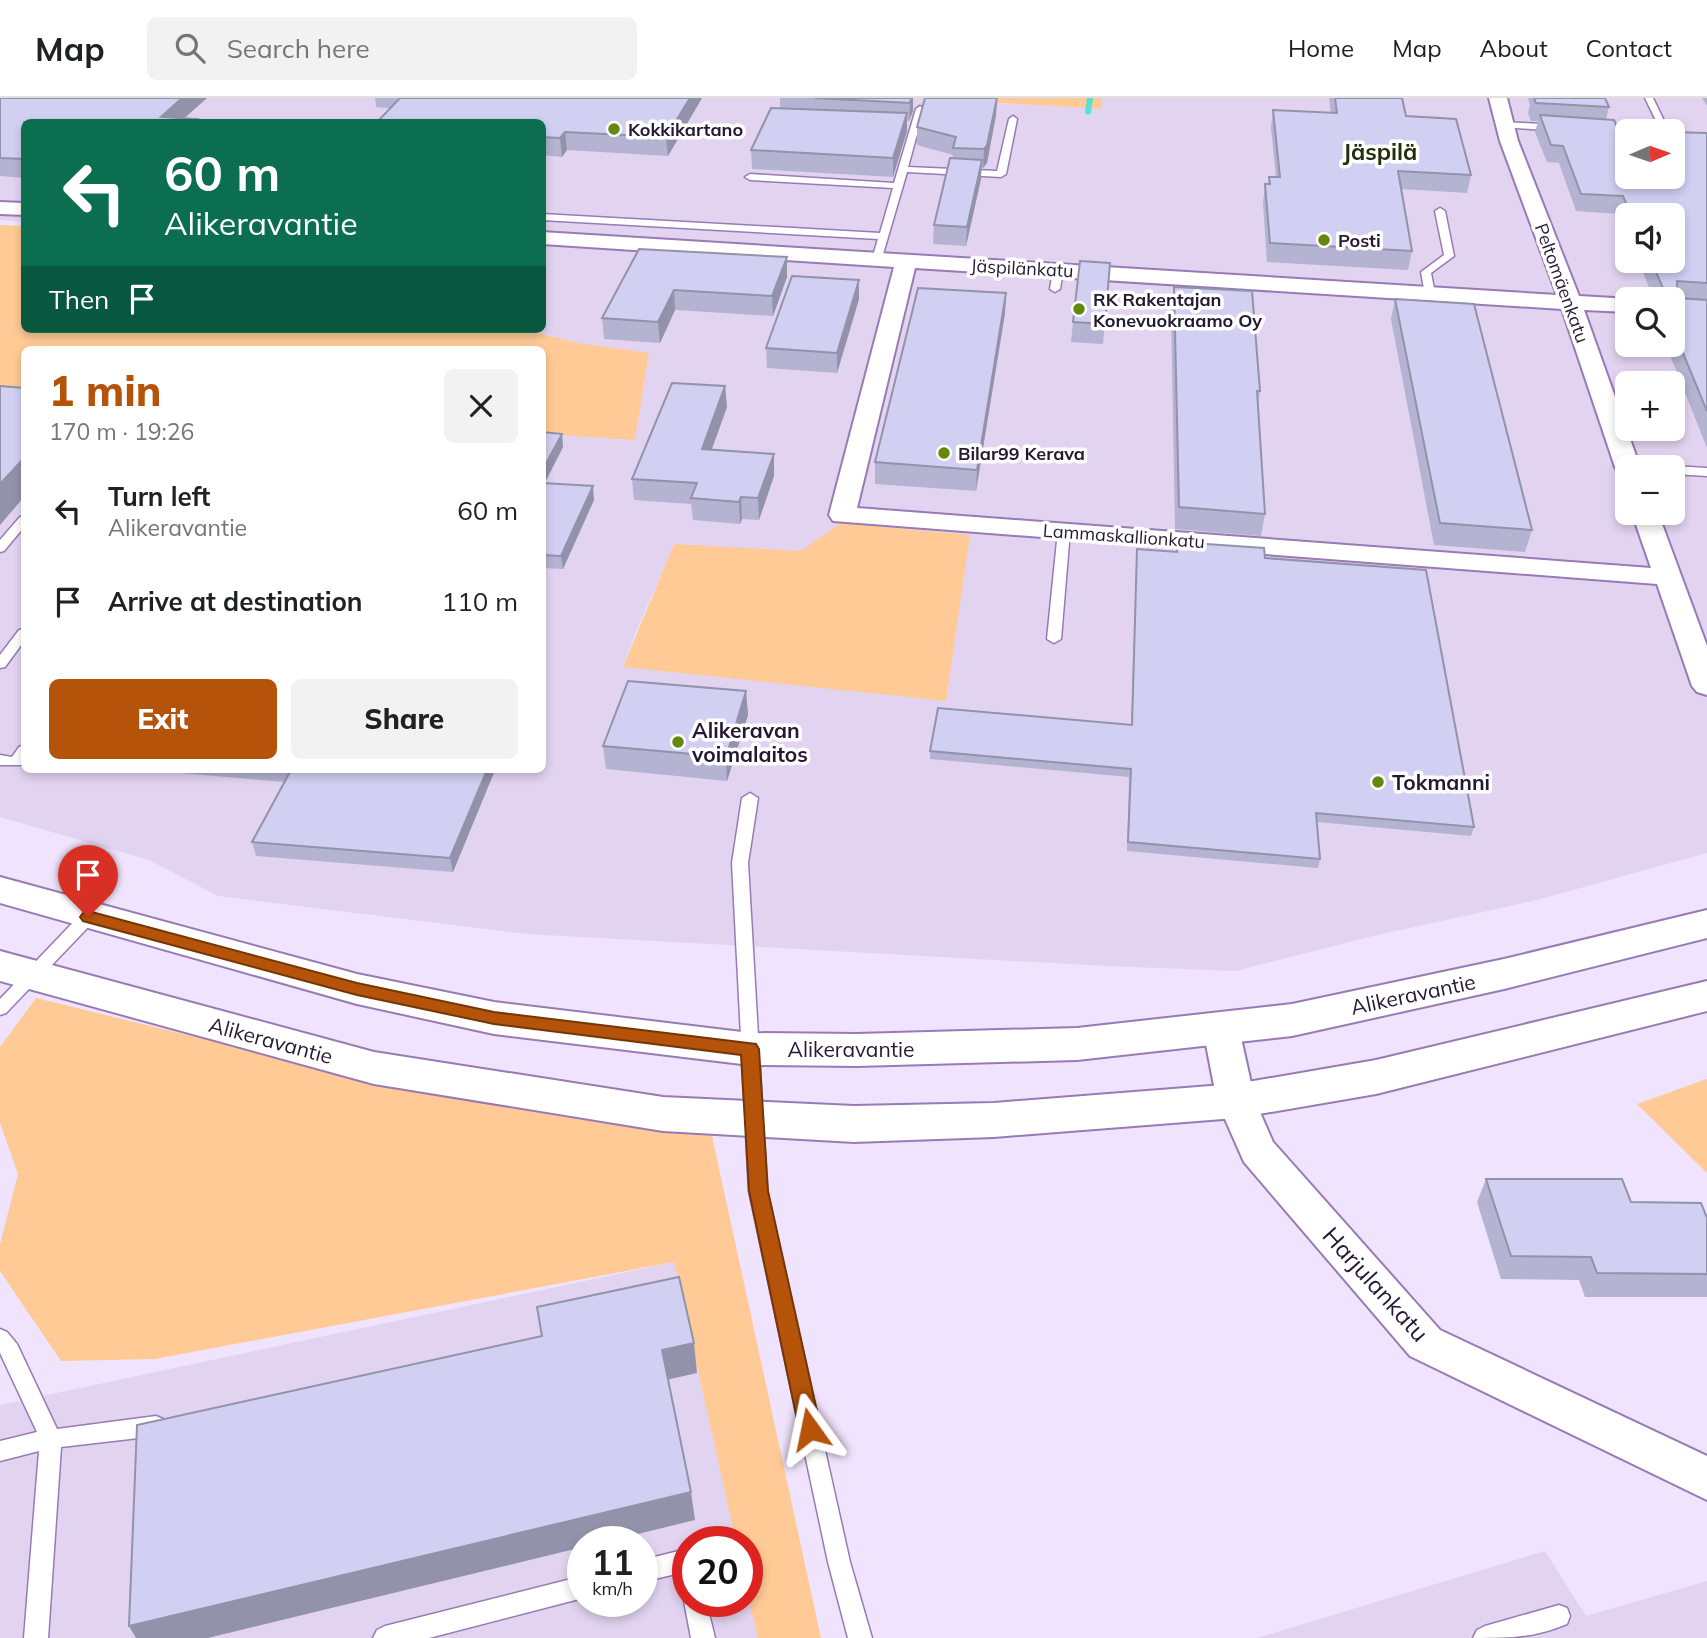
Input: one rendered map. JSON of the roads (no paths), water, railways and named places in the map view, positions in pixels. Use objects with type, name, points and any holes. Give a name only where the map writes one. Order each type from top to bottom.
[{"type":"street","name":"Peltomäenkatu","points":[[1498,98],[1505,125],[1624,455]]},
{"type":"street","points":[[0,208],[21,209]]},
{"type":"street","name":"Jäspilänkatu","points":[[546,238],[906,261],[1057,279],[1430,294],[1615,305]]},
{"type":"street","name":"Lammaskallionkatu","points":[[906,261],[842,515],[1667,577]]},
{"type":"street","points":[[1649,525],[1706,678]]},
{"type":"street","name":"Alikeravantie","points":[[0,890],[88,917],[357,989],[494,1018],[750,1049],[857,1050],[1077,1044],[1292,1020],[1707,923]]},
{"type":"street","name":"Alikeravantie","points":[[17,971],[374,1068],[663,1114],[854,1124],[994,1120],[1236,1101],[1376,1077],[1707,996]]},
{"type":"street","name":"Harjulankatu","points":[[1221,1029],[1236,1101],[1258,1151],[1425,1343],[1707,1479]]},
{"type":"lane","points":[[1649,98],[1659,119]]},
{"type":"lane","points":[[877,259],[920,109]]},
{"type":"lane","points":[[902,169],[1001,174],[1013,119]]},
{"type":"lane","points":[[1505,125],[1573,128]]},
{"type":"lane","points":[[901,127],[915,127]]},
{"type":"lane","points":[[750,177],[898,186]]},
{"type":"lane","points":[[1430,294],[1426,272],[1449,256],[1440,211]]},
{"type":"lane","points":[[546,217],[884,236]]},
{"type":"lane","points":[[1685,471],[1707,472]]},
{"type":"lane","points":[[0,548],[21,524]]},
{"type":"lane","points":[[1054,639],[1064,531]]},
{"type":"lane","points":[[0,664],[21,637]]},
{"type":"lane","points":[[0,760],[16,761],[21,754]]},
{"type":"lane","points":[[750,799],[740,863],[758,1191],[839,1562],[860,1638]]},
{"type":"lane","points":[[0,1009],[17,971],[88,917]]},
{"type":"lane","points":[[0,1338],[10,1350],[51,1439],[36,1638]]},
{"type":"lane","points":[[0,1451],[51,1439],[136,1430],[177,1421]]},
{"type":"lane","points":[[385,1638],[567,1591]]},
{"type":"lane","points":[[1485,1638],[1559,1616]]},
{"type":"lane","points":[[698,1617],[703,1638]]},
{"type":"waterway","points":[[1088,113],[1090,98]]},
{"type":"place","name":"Kokkikartano","points":[[614,129]]},
{"type":"place","name":"Posti","points":[[1324,240]]},
{"type":"place","name":"RK Rakentajan Konevuokraamo Oy","points":[[1079,309]]},
{"type":"place","name":"Bilar99 Kerava","points":[[944,453]]},
{"type":"place","name":"Alikeravan voimalaitos","points":[[678,742]]},
{"type":"place","name":"Tokmanni","points":[[1378,782]]},
{"type":"district","name":"Jäspilä","points":[[1380,151]]}]
